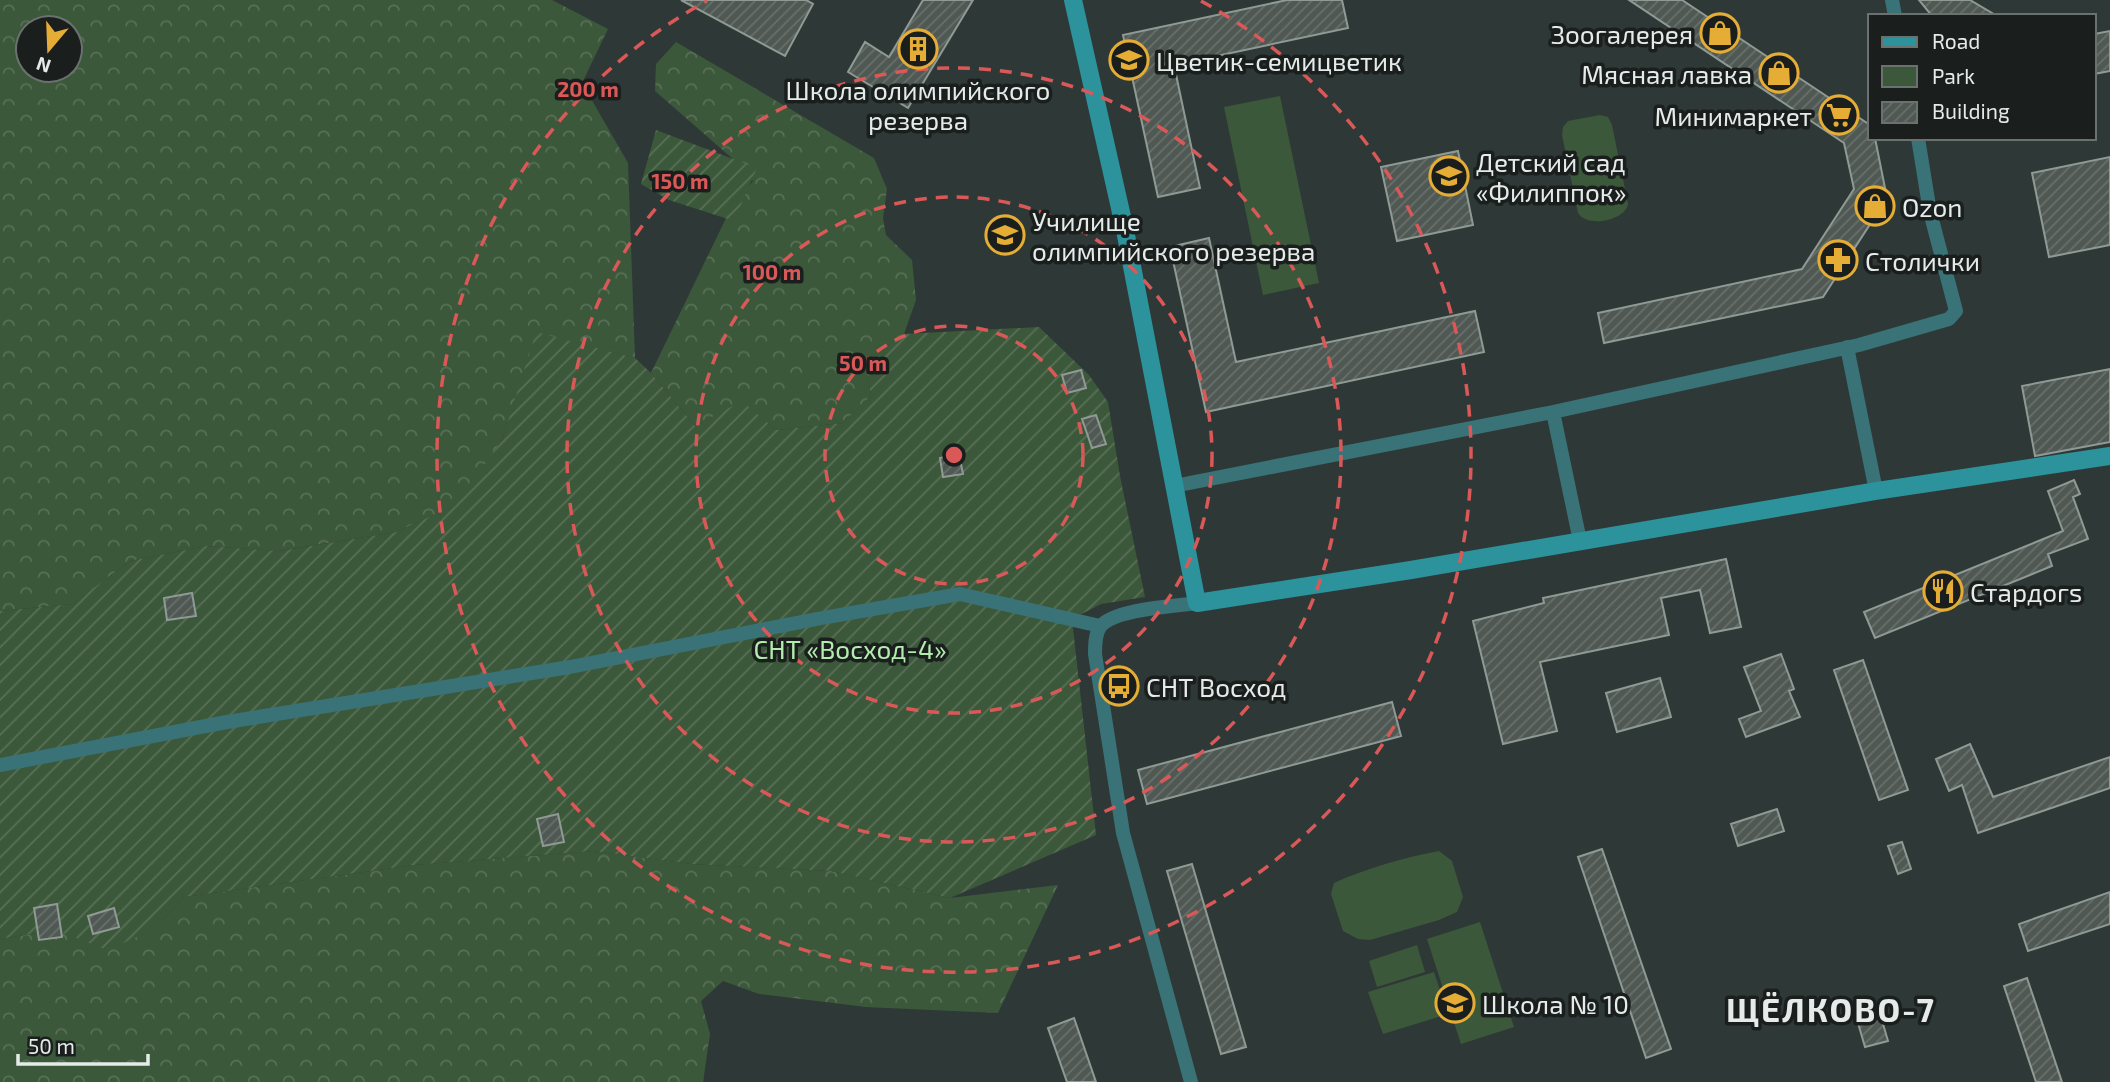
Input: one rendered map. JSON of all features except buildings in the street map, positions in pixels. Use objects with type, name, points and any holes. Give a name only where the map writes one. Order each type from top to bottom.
[{"type":"street","points":[[1073,0],[1125,230],[1197,603]]},
{"type":"street","points":[[1174,486],[1553,412],[1847,347],[1949,319],[1956,311],[1930,212],[1918,140]]},
{"type":"street","points":[[1847,347],[1876,491]]},
{"type":"street","points":[[1553,412],[1580,541]]},
{"type":"street","points":[[0,765],[268,715],[570,667],[960,594],[1100,626],[1127,614],[1876,491],[2110,456]]},
{"type":"street","points":[[1100,626],[1095,654],[1123,833],[1191,1082]]},
{"type":"green space","points":[[0,0],[552,0],[608,29],[582,83],[628,163],[635,358],[537,333],[502,440],[457,505],[396,532],[279,551],[206,546],[130,561],[72,604],[0,611]]},
{"type":"green space","points":[[676,42],[874,158],[887,189],[883,218],[886,235],[912,260],[916,300],[904,334],[865,361],[871,396],[843,423],[776,430],[742,402],[695,426],[651,373],[730,210],[753,181],[741,166],[655,91],[656,64]]},
{"type":"green space","points":[[1280,96],[1319,283],[1263,295],[1224,107]]},
{"type":"green space","points":[[1600,115],[1608,117],[1612,125],[1628,204],[1620,215],[1597,221],[1583,218],[1578,213],[1562,135],[1563,127],[1568,121]]},
{"type":"green space","points":[[656,130],[757,168],[734,221],[669,200],[641,184]]},
{"type":"green space","name":"СНТ «Восход-4»","points":[[1039,327],[1089,375],[1108,402],[1145,597],[1101,604],[1072,619],[1096,835],[950,898],[831,871],[691,864],[593,851],[414,865],[184,897],[153,930],[107,950],[56,930],[0,939],[0,611],[72,604],[130,561],[206,546],[280,551],[396,532],[456,505],[502,440],[536,332],[635,358],[695,426],[742,401],[776,430],[843,423],[871,396],[865,361],[904,334]]},
{"type":"green space","points":[[593,851],[691,864],[831,871],[950,898],[1058,885],[998,1013],[866,1007],[759,994],[723,981],[701,1001],[710,1034],[703,1082],[0,1082],[0,939],[56,930],[153,930],[184,897],[414,865]]},
{"type":"green space","points":[[1439,851],[1452,861],[1463,897],[1457,912],[1439,920],[1370,940],[1358,939],[1343,931],[1331,894],[1334,883],[1385,864]]},
{"type":"green space","points":[[1480,922],[1514,1027],[1461,1044],[1427,939]]},
{"type":"green space","points":[[1417,945],[1425,972],[1377,987],[1369,961]]},
{"type":"green space","points":[[1434,972],[1448,1014],[1383,1034],[1368,992]]},
{"type":"place","name":"Зоогалерея","points":[[1720,33]]},
{"type":"place","name":"Школа олимпийского резерва","points":[[918,49]]},
{"type":"place","name":"Цветик-семицветик","points":[[1129,60]]},
{"type":"place","name":"Мясная лавка","points":[[1779,73]]},
{"type":"place","name":"Минимаркет","points":[[1839,115]]},
{"type":"place","name":"Детский сад «Филиппок»","points":[[1449,176]]},
{"type":"place","name":"Ozon","points":[[1875,206]]},
{"type":"place","name":"Училище олимпийского резерва","points":[[1005,235]]},
{"type":"place","name":"Столички","points":[[1838,260]]},
{"type":"place","name":"Стардогs","points":[[1943,591]]},
{"type":"place","name":"СНТ Восход","points":[[1119,686]]},
{"type":"place","name":"Школа № 10","points":[[1455,1003]]},
{"type":"district","name":"ЩЁЛКОВО-7","points":[[1831,1009]]}]
